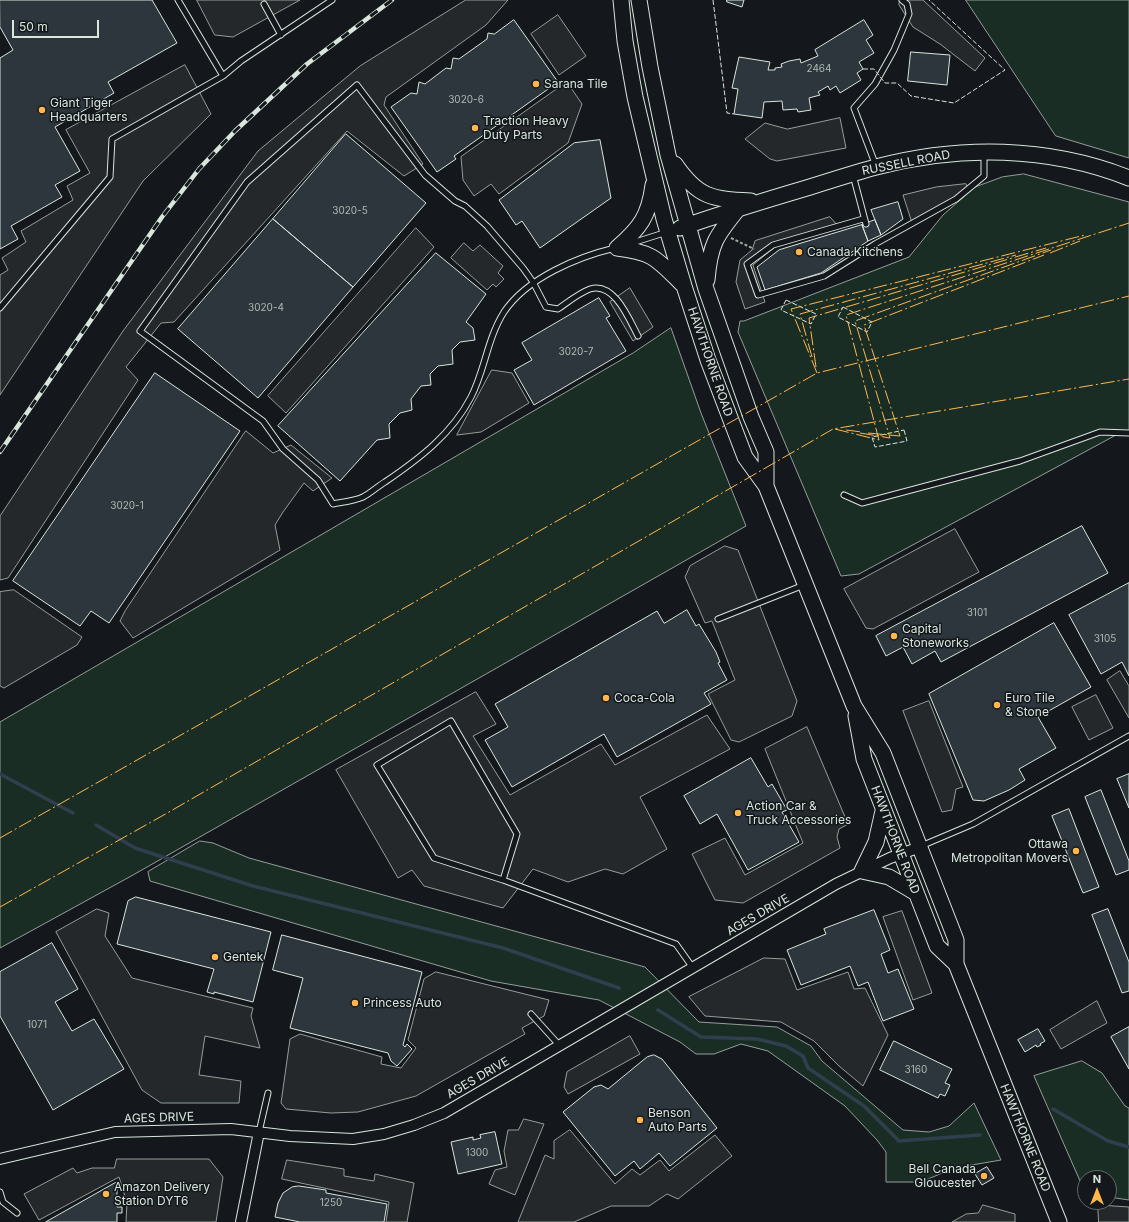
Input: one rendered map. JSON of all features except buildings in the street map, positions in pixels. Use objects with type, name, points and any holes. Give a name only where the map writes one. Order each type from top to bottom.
[{"type":"main road","points":[[621,0],[625,41],[635,97],[668,232]]},
{"type":"main road","points":[[639,0],[650,68],[668,155],[688,225]]},
{"type":"main road","name":"RUSSELL ROAD","points":[[668,232],[762,201],[877,167],[937,155],[984,152],[1022,153],[1053,156],[1102,168],[1129,178]]},
{"type":"main road","points":[[668,155],[687,181],[703,194],[719,199],[762,201]]},
{"type":"main road","points":[[617,248],[633,234],[645,218],[651,200],[654,178]]},
{"type":"main road","points":[[706,289],[708,261],[713,243],[738,209]]},
{"type":"main road","name":"HAWTHORNE ROAD","points":[[688,225],[706,289],[751,417],[766,452],[766,486]]},
{"type":"main road","name":"HAWTHORNE ROAD","points":[[668,232],[708,360],[745,457],[766,486],[854,706],[883,753],[956,940],[956,964],[1059,1222]]},
{"type":"main road","points":[[617,248],[638,250],[654,257],[684,286]]},
{"type":"main road","name":"HAWTHORNE ROAD","points":[[854,706],[864,759],[900,854],[937,946],[956,964]]},
{"type":"main road","points":[[884,810],[876,842],[862,871],[889,877],[916,893]]},
{"type":"street","name":"AGES DRIVE","points":[[0,1159],[115,1132],[231,1128],[290,1136],[353,1139],[399,1130],[444,1113],[862,871],[920,847]]},
{"type":"street","points":[[241,1222],[258,1132]]},
{"type":"lane","points":[[178,0],[223,76]]},
{"type":"lane","points":[[0,308],[110,176],[112,139],[223,76],[241,61],[332,0]]},
{"type":"lane","points":[[877,167],[854,108],[875,84],[894,50],[909,14],[907,4],[902,0]]},
{"type":"lane","points":[[264,4],[281,34]]},
{"type":"lane","points":[[638,336],[616,297],[601,288],[591,289],[558,309],[546,307],[533,282],[488,226],[465,206],[455,201],[425,175],[357,85],[247,182],[140,331],[263,421],[283,449],[318,480],[333,504],[363,497],[401,471],[436,444],[453,425],[471,397],[492,336],[505,311],[533,282],[577,259],[668,232]]},
{"type":"lane","points":[[853,174],[865,221],[773,245],[747,264],[758,295],[824,276],[874,241],[956,199],[984,176],[984,152]]},
{"type":"lane","points":[[844,495],[862,503],[1020,461],[1100,432],[1129,433]]},
{"type":"lane","points":[[718,619],[805,584]]},
{"type":"lane","points":[[502,880],[517,834],[451,721],[377,765],[434,858],[502,880],[676,944],[693,968]]},
{"type":"lane","points":[[920,847],[973,824],[1129,736]]},
{"type":"lane","points":[[531,1014],[560,1046]]},
{"type":"lane","points":[[258,1132],[268,1093]]},
{"type":"lane","points":[[0,1192],[2,1203],[17,1213]]},
{"type":"path","points":[[726,235],[762,253]]},
{"type":"green space","points":[[966,0],[1129,0],[1129,158],[1056,136]]},
{"type":"green space","points":[[1024,174],[1129,202],[1129,434],[1116,435],[859,574],[841,576],[738,332],[740,321],[744,321],[909,257],[943,215],[975,187],[1002,177]]},
{"type":"green space","points":[[671,328],[701,413],[746,526],[133,875],[0,948],[0,722],[633,353]]},
{"type":"green space","points":[[200,841],[213,843],[249,858],[645,967],[699,1022],[777,1027],[811,1046],[822,1061],[903,1130],[929,1132],[949,1126],[974,1103],[1001,1160],[954,1168],[921,1182],[886,1182],[886,1152],[877,1140],[845,1106],[768,1051],[741,1044],[714,1054],[696,1054],[680,1042],[599,1000],[491,981],[150,881],[148,872]]},
{"type":"green space","points":[[1082,1061],[1102,1073],[1125,1106],[1129,1108],[1129,1200],[1117,1198],[1117,1170],[1077,1170],[1077,1174],[1034,1076]]},
{"type":"shaded area","points":[[197,0],[300,0],[233,37],[215,35]]},
{"type":"shaded area","points":[[466,0],[508,0],[486,25],[386,97],[384,105],[423,164],[404,176],[347,131],[174,322],[161,323],[126,367],[138,380],[8,578],[0,580],[0,516],[123,331],[258,151],[360,66]]},
{"type":"shaded area","points":[[900,0],[923,0],[985,58],[975,71],[940,44],[913,27],[899,5]]},
{"type":"shaded area","points":[[558,15],[586,56],[559,75],[531,34]]},
{"type":"shaded area","points":[[185,65],[211,114],[143,181],[0,395],[0,275],[8,270],[2,258],[26,242],[21,231],[73,200],[67,186],[90,173],[66,130]]},
{"type":"shaded area","points":[[567,82],[582,104],[568,143],[499,194],[491,184],[474,196],[463,180],[461,157]]},
{"type":"shaded area","points":[[840,118],[846,148],[777,161],[770,159],[745,139],[765,123],[787,129]]},
{"type":"shaded area","points":[[966,184],[968,189],[913,226],[903,195],[936,187]]},
{"type":"shaded area","points":[[830,217],[839,227],[776,246],[753,265],[765,302],[745,309],[736,282],[740,260],[752,250],[755,241]]},
{"type":"shaded area","points":[[416,228],[434,247],[286,413],[268,396]]},
{"type":"shaded area","points":[[464,243],[473,251],[480,245],[503,266],[498,273],[504,279],[496,287],[493,284],[487,290],[451,258]]},
{"type":"shaded area","points":[[630,288],[653,327],[633,341],[610,302]]},
{"type":"shaded area","points":[[492,370],[512,373],[529,403],[481,432],[457,435]]},
{"type":"shaded area","points":[[246,431],[273,453],[291,445],[332,478],[313,491],[304,483],[283,512],[275,525],[280,550],[133,638],[120,621],[125,611]]},
{"type":"shaded area","points":[[955,529],[979,572],[873,629],[866,628],[844,589]]},
{"type":"shaded area","points":[[725,546],[738,550],[797,701],[792,716],[739,742],[731,740],[708,694],[735,680],[712,621],[705,623],[685,577],[690,566]]},
{"type":"shaded area","points":[[14,590],[82,637],[77,645],[4,688],[0,686],[0,592]]},
{"type":"shaded area","points":[[1120,671],[1129,686],[1129,718],[1107,680]]},
{"type":"shaded area","points":[[476,692],[496,724],[473,736],[510,795],[601,744],[615,765],[707,715],[730,749],[640,797],[667,849],[623,874],[605,869],[568,882],[533,869],[503,908],[424,886],[412,870],[398,878],[336,770]]},
{"type":"shaded area","points":[[1096,695],[1113,728],[1089,740],[1072,707]]},
{"type":"shaded area","points":[[929,701],[963,787],[956,789],[952,810],[942,812],[903,711]]},
{"type":"shaded area","points":[[807,727],[848,824],[839,829],[837,837],[840,848],[743,903],[715,900],[692,854],[725,838],[745,875],[803,843],[765,749]]},
{"type":"shaded area","points":[[97,909],[109,913],[105,936],[132,978],[253,1008],[251,1016],[260,1048],[205,1036],[199,1075],[241,1081],[239,1103],[161,1103],[142,1090],[56,932]]},
{"type":"shaded area","points":[[902,911],[932,993],[913,1000],[883,917]]},
{"type":"shaded area","points":[[764,958],[785,959],[797,990],[848,972],[854,989],[865,988],[888,1035],[863,1086],[839,1066],[814,1041],[781,1022],[705,1016],[689,997]]},
{"type":"shaded area","points":[[436,972],[549,1000],[544,1016],[522,1028],[525,1034],[416,1096],[358,1112],[331,1113],[286,1109],[281,1103],[290,1039],[300,1034],[382,1057],[381,1064],[401,1068],[416,1048],[408,1040],[424,979]]},
{"type":"shaded area","points":[[1097,1001],[1107,1023],[1061,1049],[1050,1030]]},
{"type":"shaded area","points":[[630,1036],[640,1054],[568,1094],[564,1087],[567,1072]]},
{"type":"shaded area","points":[[524,1119],[544,1124],[515,1195],[489,1184],[495,1170],[507,1167],[504,1151],[508,1130],[518,1130]]},
{"type":"shaded area","points":[[570,1130],[615,1184],[632,1169],[640,1175],[660,1160],[669,1171],[715,1135],[732,1156],[678,1199],[667,1194],[649,1206],[611,1206],[574,1222],[518,1222],[545,1155],[554,1159],[554,1141]]},
{"type":"shaded area","points":[[117,1159],[209,1159],[223,1177],[216,1222],[126,1222],[127,1203],[119,1177],[39,1220],[24,1194],[73,1168],[77,1173],[92,1168],[114,1168]]},
{"type":"shaded area","points":[[287,1160],[344,1169],[344,1176],[374,1181],[375,1174],[414,1183],[407,1222],[386,1222],[389,1202],[282,1179]]},
{"type":"shaded area","points":[[983,1205],[1015,1214],[1015,1222],[952,1222],[966,1214],[978,1213]]},
{"type":"shaded area","points":[[1117,1206],[1129,1207],[1129,1222],[1099,1222],[1098,1210],[1117,1210]]},
{"type":"waterway","points":[[0,774],[73,813]]},
{"type":"waterway","points":[[96,825],[135,848],[253,886],[503,948],[619,988]]},
{"type":"waterway","points":[[658,1010],[701,1037],[757,1039],[786,1046],[803,1056],[808,1068],[864,1106],[899,1141],[980,1135]]},
{"type":"waterway","points":[[1053,1109],[1108,1141],[1129,1147]]},
{"type":"railway","points":[[0,452],[162,217],[199,169],[235,131],[307,64],[392,0]]},
{"type":"fence","points":[[713,0],[727,113],[734,114]]},
{"type":"fence","points":[[863,69],[874,69],[885,83],[897,83],[911,96],[954,103],[1005,70],[929,0]]},
{"type":"fence","points":[[786,300],[816,314],[811,324],[781,310],[786,300]]},
{"type":"fence","points":[[843,307],[872,322],[867,332],[838,317],[843,307]]},
{"type":"fence","points":[[904,430],[907,441],[875,447],[872,437],[904,430]]},
{"type":"power","points":[[835,429],[879,440],[846,315],[1129,223]]},
{"type":"power","points":[[817,373],[791,309],[1085,235]]},
{"type":"power","points":[[1050,253],[1080,241]]},
{"type":"power","points":[[816,367],[809,318],[1046,248]]},
{"type":"power","points":[[860,433],[890,438],[855,321],[1051,250]]},
{"type":"power","points":[[812,357],[800,314],[1016,255]]},
{"type":"power","points":[[868,433],[900,436],[864,325],[1044,255]]},
{"type":"power","points":[[0,838],[817,373],[1129,296]]},
{"type":"power","points":[[0,907],[169,812],[833,429],[1129,379]]},
{"type":"power","points":[[846,430],[862,432]]},
{"type":"place","name":"Sarana Tile","points":[[536,84]]},
{"type":"place","name":"Giant Tiger Headquarters","points":[[42,110]]},
{"type":"place","name":"Traction Heavy Duty Parts","points":[[475,128]]},
{"type":"place","name":"Canada Kitchens","points":[[799,252]]},
{"type":"place","name":"Capital Stoneworks","points":[[894,636]]},
{"type":"place","name":"Coca-Cola","points":[[606,698]]},
{"type":"place","name":"Euro Tile & Stone","points":[[997,705]]},
{"type":"place","name":"Action Car & Truck Accessories","points":[[738,813]]},
{"type":"place","name":"Ottawa Metropolitan Movers","points":[[1076,851]]},
{"type":"place","name":"Gentek","points":[[215,957]]},
{"type":"place","name":"Princess Auto","points":[[355,1003]]},
{"type":"place","name":"Benson Auto Parts","points":[[640,1120]]},
{"type":"place","name":"Bell Canada Gloucester","points":[[984,1176]]},
{"type":"place","name":"Amazon Delivery Station DYT6","points":[[106,1194]]}]
